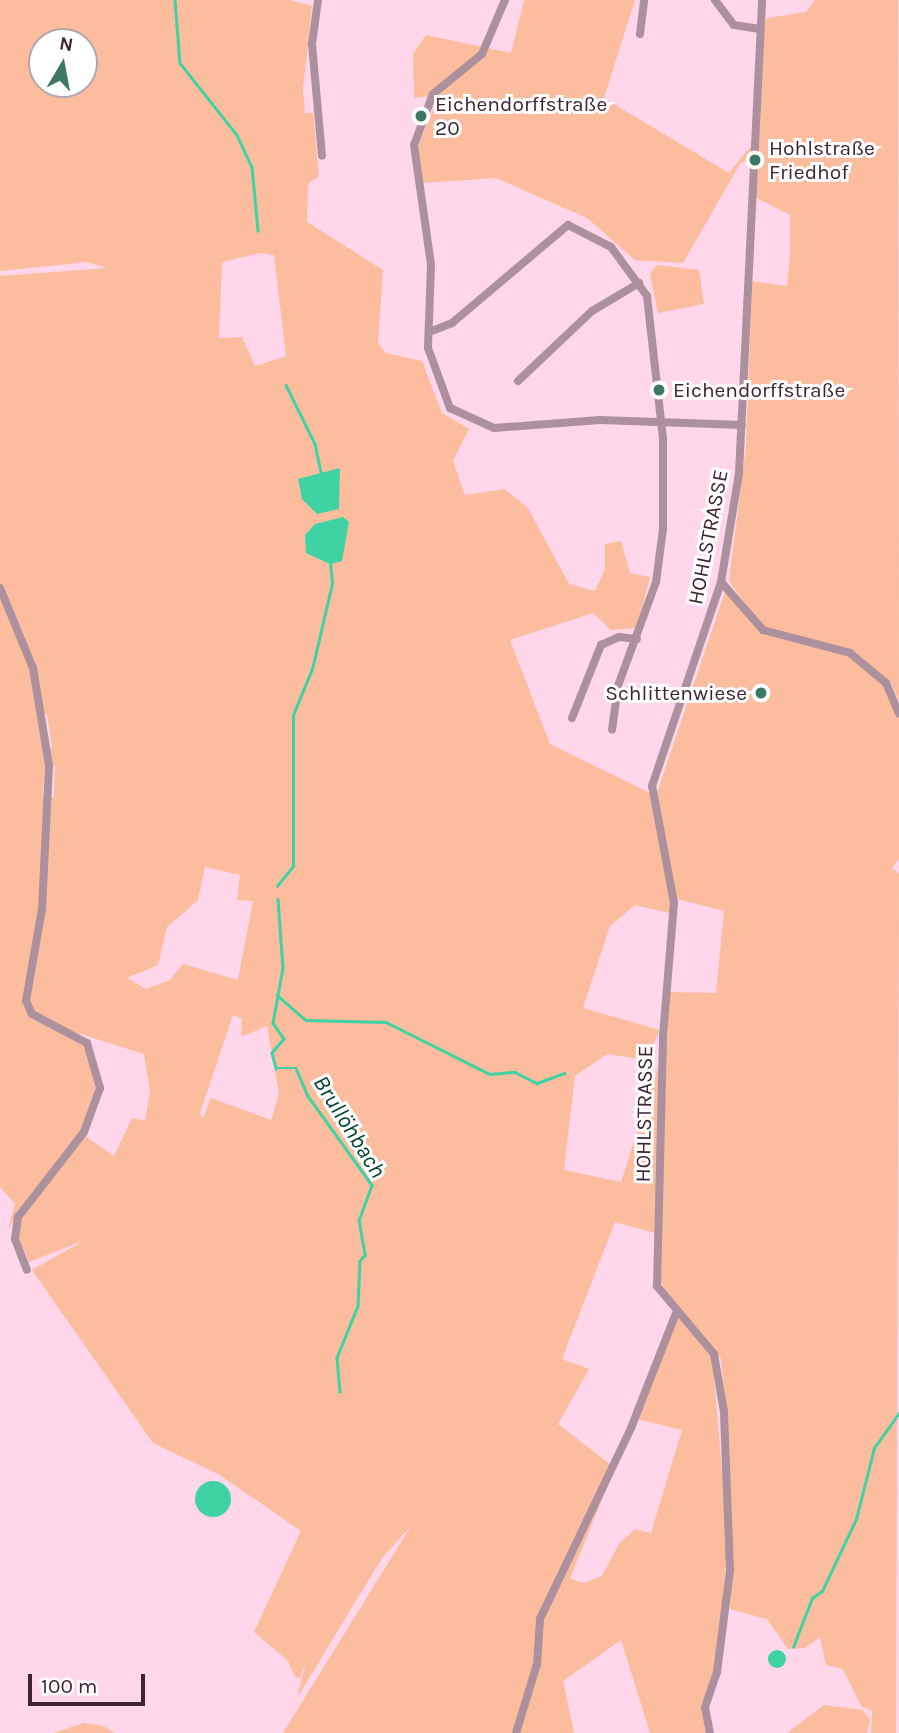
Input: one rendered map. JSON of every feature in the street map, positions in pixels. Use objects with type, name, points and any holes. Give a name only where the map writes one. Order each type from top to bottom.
[{"type":"street","points":[[318,0],[312,44],[322,156]]},
{"type":"street","points":[[505,0],[482,54],[433,94],[414,145],[430,265],[429,332],[437,384],[450,408],[470,422],[494,428],[661,421],[743,425]]},
{"type":"street","points":[[640,34],[644,0]]},
{"type":"street","points":[[715,0],[734,25],[760,29]]},
{"type":"street","name":"HOHLSTRASSE","points":[[710,1733],[705,1707],[717,1672],[730,1570],[724,1412],[714,1354],[676,1313],[657,1286],[663,1036],[674,903],[652,786],[721,582],[743,425],[762,0]]},
{"type":"street","points":[[429,332],[452,323],[568,225],[611,247],[639,283],[651,311],[661,421],[661,550],[637,639],[618,687],[612,730]]},
{"type":"street","points":[[518,381],[592,311],[639,283]]},
{"type":"street","points":[[721,582],[763,630],[850,653],[886,683],[899,713]]},
{"type":"street","points":[[0,587],[33,668],[49,766],[41,909],[26,1001],[32,1014],[87,1043],[100,1088],[84,1132],[18,1217],[15,1239],[27,1270]]},
{"type":"street","points":[[572,718],[601,645],[619,637],[637,639]]},
{"type":"street","points":[[516,1733],[537,1664],[540,1619],[631,1428],[676,1313]]},
{"type":"shaded area","points":[[0,0],[290,0],[312,6],[303,90],[305,113],[313,113],[319,176],[308,184],[307,222],[383,270],[378,343],[386,353],[422,361],[442,413],[469,429],[453,461],[465,495],[505,489],[528,508],[569,584],[595,591],[605,569],[605,544],[621,541],[630,573],[650,577],[637,628],[611,630],[593,613],[510,640],[550,744],[656,796],[725,592],[762,632],[847,654],[884,683],[899,715],[899,859],[892,868],[899,873],[896,1733],[871,1733],[872,1711],[861,1706],[843,1669],[826,1665],[820,1637],[805,1648],[788,1649],[767,1619],[730,1609],[729,1444],[721,1359],[669,1303],[659,1275],[669,992],[716,993],[724,911],[677,899],[669,913],[635,905],[610,926],[583,1008],[660,1030],[645,1060],[607,1054],[575,1076],[564,1170],[621,1182],[660,1062],[655,1233],[615,1222],[562,1359],[589,1369],[558,1424],[615,1468],[570,1578],[583,1583],[602,1576],[619,1544],[635,1529],[651,1533],[682,1430],[637,1419],[678,1317],[712,1355],[728,1541],[718,1653],[703,1711],[707,1733],[650,1733],[621,1640],[563,1681],[574,1733],[283,1733],[411,1526],[382,1558],[297,1698],[306,1661],[300,1678],[295,1677],[288,1661],[254,1632],[301,1531],[220,1475],[153,1443],[32,1270],[85,1240],[29,1262],[19,1238],[21,1218],[85,1136],[114,1156],[132,1118],[145,1121],[150,1092],[144,1054],[36,1020],[86,1045],[96,1070],[94,1103],[80,1133],[8,1229],[15,1204],[0,1187],[0,276],[107,268],[87,262],[0,271]],"holes":[[[260,253],[274,255],[286,356],[255,366],[242,337],[219,338],[222,262]],[[37,712],[47,714],[52,748],[44,751]],[[45,760],[55,767],[54,797],[43,797]],[[205,867],[240,875],[237,900],[253,901],[238,980],[183,964],[170,980],[146,989],[127,978],[158,965],[167,927],[198,900]],[[233,1015],[242,1019],[241,1037],[267,1026],[279,1094],[271,1120],[211,1098],[203,1118],[200,1113]]]},
{"type":"shaded area","points":[[524,0],[635,0],[604,98],[729,173],[756,140],[760,29],[767,18],[806,12],[815,0],[898,0],[899,700],[890,681],[851,651],[764,629],[729,581],[746,446],[752,281],[787,286],[790,255],[790,215],[753,196],[755,161],[741,162],[683,263],[635,260],[587,218],[496,178],[423,183],[418,146],[439,95],[414,98],[413,54],[426,35],[511,53]]},
{"type":"shaded area","points":[[657,265],[699,270],[704,304],[658,313],[650,274]]},
{"type":"shaded area","points":[[340,468],[339,509],[317,514],[302,499],[298,479]]},
{"type":"shaded area","points":[[343,517],[349,522],[342,561],[330,564],[306,553],[305,535],[315,524]]},
{"type":"shaded area","points":[[213,1481],[225,1487],[231,1499],[225,1511],[213,1517],[201,1511],[195,1499],[201,1487]]},
{"type":"shaded area","points":[[777,1650],[783,1653],[786,1659],[783,1665],[777,1668],[771,1665],[768,1659],[771,1653]]},
{"type":"shaded area","points":[[824,1705],[863,1710],[870,1720],[867,1733],[787,1733]]},
{"type":"shaded area","points":[[84,1723],[103,1726],[115,1733],[54,1733]]},
{"type":"waterway","name":"Brullöhbach","points":[[175,0],[180,63],[237,135],[252,167],[258,231]]},
{"type":"waterway","name":"Brullöhbach","points":[[286,385],[315,444],[321,473]]},
{"type":"waterway","name":"Brullöhbach","points":[[277,886],[293,866],[293,715],[312,669],[332,584],[330,563]]},
{"type":"waterway","name":"Brullöhbach","points":[[278,899],[283,968],[273,1023],[284,1039],[272,1053],[276,1068],[296,1068],[308,1096],[372,1185],[359,1220],[365,1255],[360,1261],[358,1306],[337,1358],[340,1392]]},
{"type":"waterway","points":[[277,995],[306,1020],[386,1022],[490,1074],[515,1072],[537,1083],[564,1073]]},
{"type":"waterway","points":[[793,1647],[812,1598],[822,1591],[856,1519],[874,1448],[899,1413]]},
{"type":"place","name":"Eichendorffstraße 20","points":[[421,116]]},
{"type":"place","name":"Hohlstraße Friedhof","points":[[755,160]]},
{"type":"place","name":"Eichendorffstraße","points":[[659,390]]},
{"type":"place","name":"Schlittenwiese","points":[[761,693]]}]
